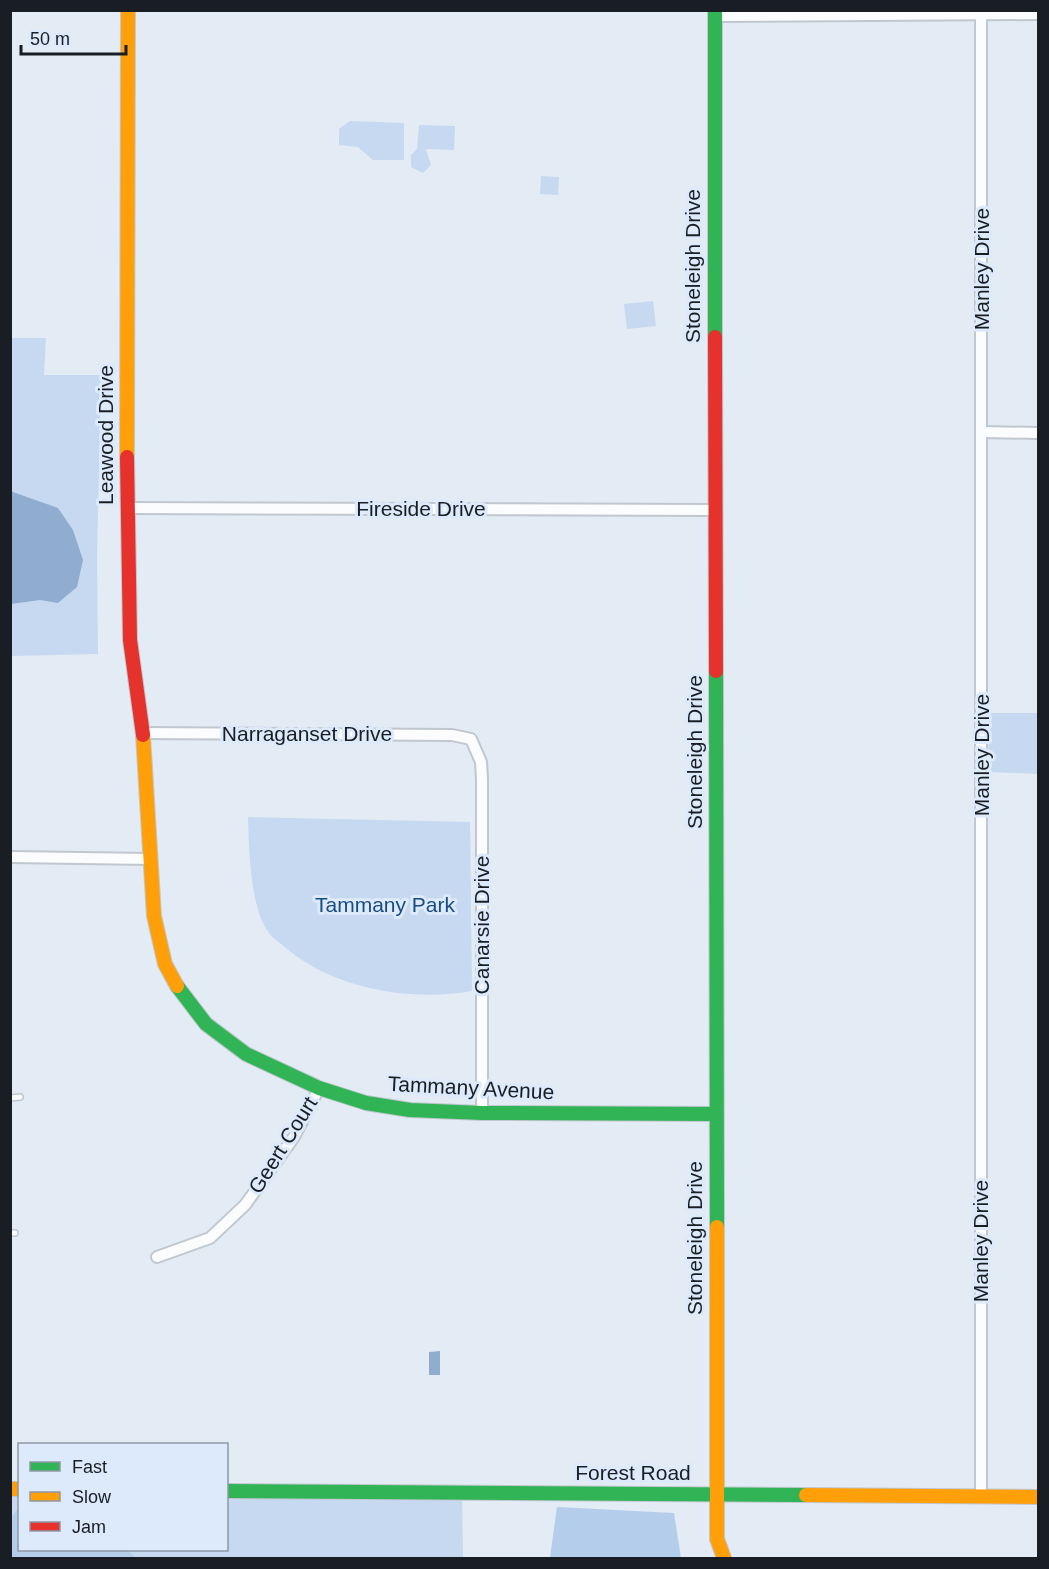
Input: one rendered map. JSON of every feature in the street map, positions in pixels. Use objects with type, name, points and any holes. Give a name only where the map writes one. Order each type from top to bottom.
[{"type":"street","name":"Leawood Drive","points":[[128,10],[127,508],[130,640],[143,733],[150,859]]},
{"type":"street","points":[[715,13],[1038,14]]},
{"type":"street","name":"Stoneleigh Drive","points":[[715,13],[717,1539],[724,1558]]},
{"type":"street","name":"Manley Drive","points":[[981,14],[981,1496]]},
{"type":"street","points":[[982,432],[1038,433]]},
{"type":"street","name":"Fireside Drive","points":[[127,508],[716,510]]},
{"type":"street","name":"Narraganset Drive","points":[[143,733],[452,735],[471,739]]},
{"type":"street","name":"Canarsie Drive","points":[[471,739],[481,762],[482,779],[482,1113]]},
{"type":"street","points":[[10,857],[150,859]]},
{"type":"street","name":"Tammany Avenue","points":[[150,859],[154,916],[159,942],[165,964],[177,986],[206,1024],[225,1041],[246,1054],[319,1088],[389,1107],[482,1113],[716,1114]]},
{"type":"street","name":"Geert Court","points":[[157,1257],[210,1238],[245,1205],[294,1137],[319,1088]]},
{"type":"street","name":"Forest Road","points":[[228,1491],[1038,1497]]},
{"type":"lane","points":[[10,1098],[20,1097]]},
{"type":"green space","points":[[350,121],[404,123],[404,160],[373,160],[358,147],[339,145],[339,129]]},
{"type":"green space","points":[[419,125],[455,126],[454,150],[426,149],[431,165],[423,173],[411,167],[411,155],[417,149]]},
{"type":"green space","points":[[541,176],[559,177],[558,195],[540,194]]},
{"type":"green space","points":[[653,301],[656,326],[627,329],[624,304]]},
{"type":"green space","points":[[10,338],[46,338],[44,375],[101,375],[97,558],[98,654],[11,656]]},
{"type":"green space","points":[[988,713],[1038,713],[1038,774],[989,772]]},
{"type":"green space","name":"Tammany Park","points":[[248,817],[470,822],[472,991],[424,995],[374,989],[327,974],[286,948],[269,933],[258,909],[252,877]]},
{"type":"green space","points":[[10,1489],[18,1490],[18,1551],[228,1551],[228,1491],[462,1494],[463,1558],[11,1558]]},
{"type":"shaded area","points":[[10,491],[58,508],[73,530],[83,560],[77,587],[58,603],[40,600],[11,604]]},
{"type":"shaded area","points":[[440,1351],[440,1375],[429,1375],[429,1352]]},
{"type":"shaded area","points":[[557,1507],[674,1513],[681,1558],[550,1558]]},
{"type":"shaded area","points":[[18,1509],[18,1551],[129,1551],[135,1558],[11,1558],[11,1517]]},
{"type":"traffic: fast","points":[[715,10],[715,337]]},
{"type":"traffic: fast","points":[[716,671],[717,1227]]},
{"type":"traffic: fast","points":[[177,986],[206,1024],[246,1054],[319,1088],[366,1103],[410,1110],[482,1113],[716,1114]]},
{"type":"traffic: fast","points":[[228,1491],[806,1495]]},
{"type":"traffic: slow","points":[[127,457],[128,10]]},
{"type":"traffic: slow","points":[[143,735],[154,916],[165,964],[177,986]]},
{"type":"traffic: slow","points":[[717,1227],[717,1539],[724,1558]]},
{"type":"traffic: slow","points":[[10,1489],[18,1489]]},
{"type":"traffic: slow","points":[[806,1495],[1038,1497]]},
{"type":"traffic: jam","points":[[715,337],[716,671]]},
{"type":"traffic: jam","points":[[127,457],[130,640],[143,735]]}]
